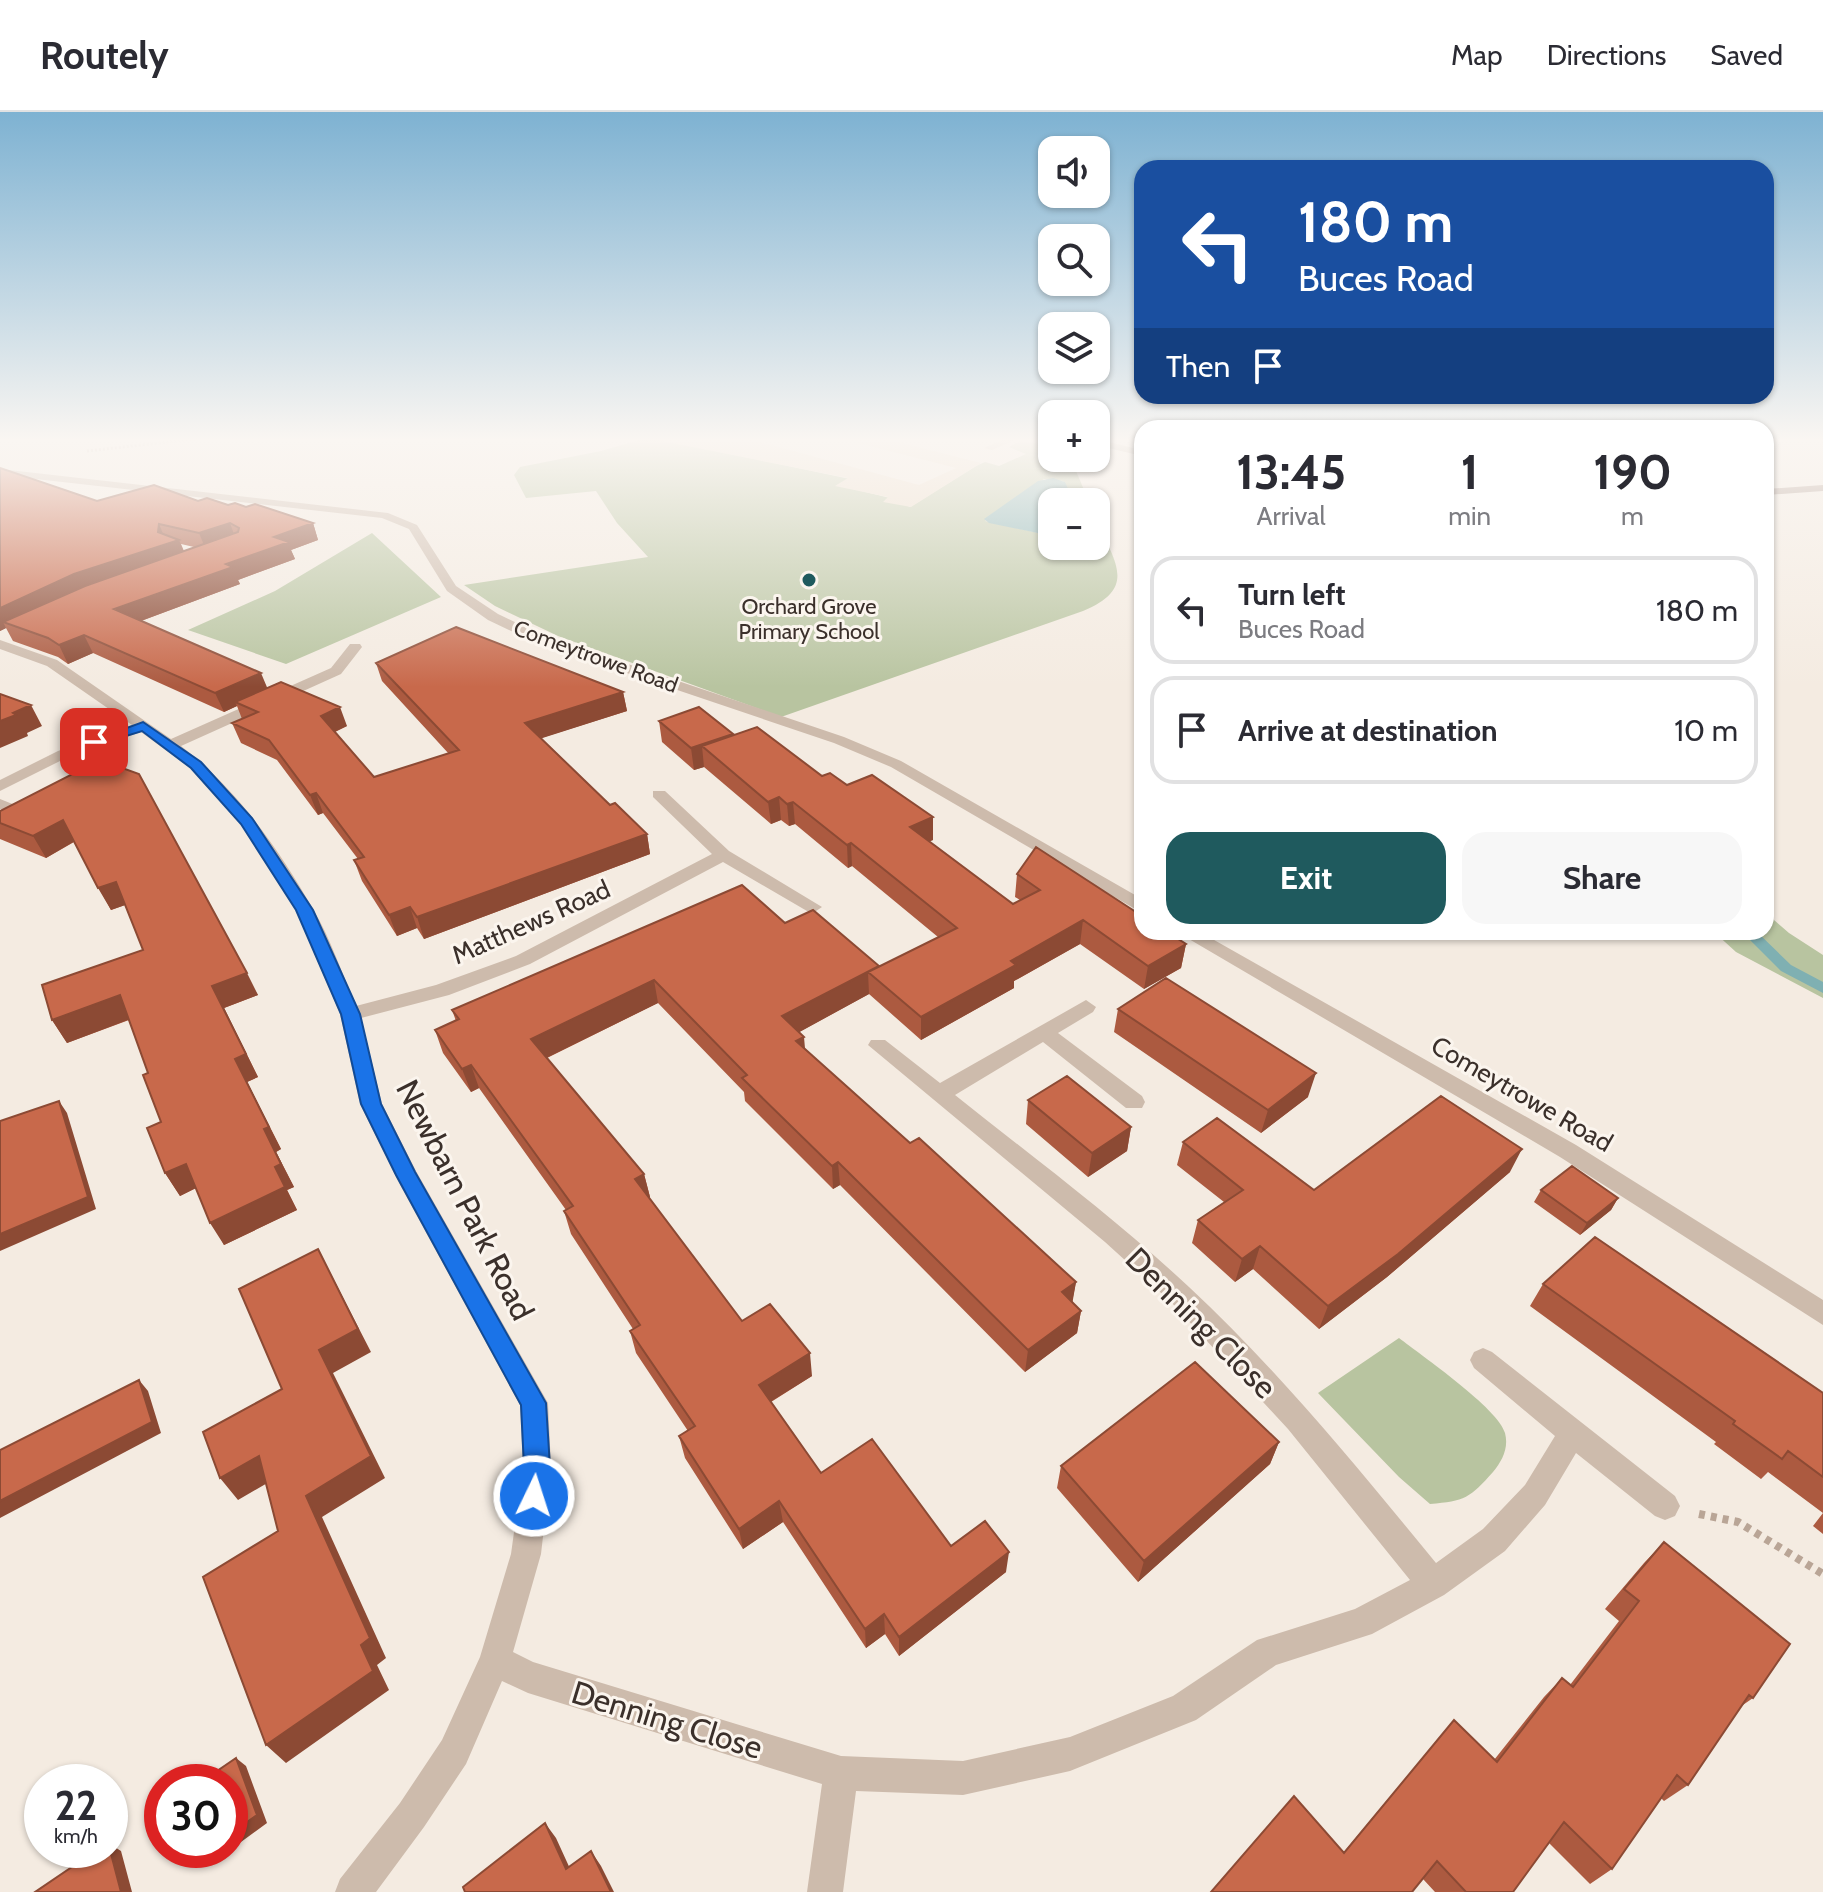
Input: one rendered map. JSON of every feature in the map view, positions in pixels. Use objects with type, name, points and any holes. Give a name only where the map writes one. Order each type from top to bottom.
[{"type":"street","name":"Comeytrowe Road","points":[[399,521],[413,527],[451,588],[493,617],[537,638],[825,735],[896,764],[1134,902]]},
{"type":"street","name":"Newbarn Park Road","points":[[4,638],[52,663],[170,745],[224,793],[262,844],[305,910],[350,1014],[371,1104],[406,1175],[534,1403],[537,1467],[526,1554],[495,1660],[454,1752],[412,1815],[353,1892]]},
{"type":"street","points":[[170,745],[336,671],[355,647]]},
{"type":"street","points":[[0,786],[63,754],[143,726]]},
{"type":"street","points":[[659,794],[723,855],[813,907]]},
{"type":"street","points":[[0,804],[17,809]]},
{"type":"street","name":"Matthews Road","points":[[350,1014],[442,990],[523,960],[723,855]]},
{"type":"street","name":"Comeytrowe Road","points":[[1200,940],[1568,1151],[1823,1314]]},
{"type":"street","points":[[939,1094],[1086,1007]]},
{"type":"street","points":[[1044,1032],[1134,1102]]},
{"type":"street","name":"Denning Close","points":[[878,1045],[1109,1233],[1210,1324],[1330,1454],[1433,1584]]},
{"type":"street","points":[[1483,1360],[1665,1506]]},
{"type":"street","name":"Denning Close","points":[[495,1660],[528,1677],[841,1773],[963,1778],[1070,1754],[1184,1708],[1268,1651],[1361,1623],[1433,1584],[1494,1540],[1535,1495],[1573,1433]]},
{"type":"street","points":[[825,1892],[841,1773]]},
{"type":"path","points":[[1665,1506],[1738,1522],[1823,1574]]},
{"type":"green space","name":"Orchard Grove Primary School","points":[[616,521],[985,521],[1038,533],[1038,560],[1110,560],[1110,550],[1117,572],[1111,593],[1083,611],[781,717],[558,636],[495,606],[464,585],[648,557]]},
{"type":"green space","points":[[372,533],[441,597],[286,664],[188,630],[275,591]]},
{"type":"green space","points":[[1774,920],[1823,955],[1823,998],[1736,952],[1723,940],[1774,940]]},
{"type":"green space","points":[[1399,1338],[1475,1397],[1500,1423],[1505,1433],[1502,1459],[1478,1488],[1466,1497],[1430,1504],[1399,1477],[1318,1393]]},
{"type":"water","points":[[987,521],[1038,521],[1038,533],[989,523]]},
{"type":"building","points":[[0,521],[313,523],[274,537],[289,542],[226,564],[233,567],[114,609],[261,673],[215,693],[84,635],[59,645],[3,622],[85,586],[238,532],[239,528],[230,523],[199,533],[159,524],[158,532],[179,540],[74,574],[0,608]]},
{"type":"building","points":[[456,627],[623,692],[525,723],[610,805],[615,803],[647,834],[417,917],[410,907],[389,915],[354,860],[364,857],[316,793],[310,795],[269,740],[232,723],[258,712],[235,702],[281,682],[340,707],[321,716],[374,777],[459,750],[376,663]]},
{"type":"building","points":[[0,694],[31,705],[0,721]]},
{"type":"building","points":[[699,707],[733,734],[691,748],[659,721]]},
{"type":"building","points":[[757,727],[822,776],[830,773],[847,785],[872,775],[933,817],[910,827],[1013,904],[1040,890],[1017,874],[1036,847],[1134,911],[1134,940],[1180,940],[1186,944],[1148,966],[1083,920],[1011,961],[1016,965],[921,1017],[868,972],[957,928],[851,843],[847,845],[793,802],[787,804],[779,797],[768,802],[702,746]]},
{"type":"building","points":[[100,760],[139,774],[247,973],[212,986],[246,1054],[235,1059],[269,1127],[264,1129],[281,1164],[275,1167],[285,1187],[210,1223],[186,1164],[165,1173],[147,1128],[161,1122],[143,1075],[148,1073],[120,995],[52,1020],[42,985],[143,950],[116,882],[98,888],[63,820],[33,836],[0,823],[0,811]]},
{"type":"building","points":[[742,885],[785,923],[813,910],[879,966],[782,1016],[804,1037],[796,1041],[910,1143],[919,1138],[1076,1282],[1062,1292],[1081,1311],[1028,1350],[838,1162],[832,1166],[742,1078],[747,1075],[654,980],[531,1039],[644,1174],[635,1179],[742,1321],[770,1304],[810,1353],[759,1385],[821,1473],[872,1439],[951,1546],[985,1521],[1009,1552],[899,1637],[884,1614],[865,1629],[779,1501],[739,1529],[679,1436],[695,1426],[630,1331],[640,1325],[564,1211],[573,1206],[471,1065],[462,1069],[435,1030],[459,1019],[452,1010]]},
{"type":"building","points":[[1166,978],[1316,1073],[1268,1110],[1118,1009]]},
{"type":"building","points":[[1067,1076],[1131,1127],[1092,1153],[1028,1100]]},
{"type":"building","points":[[1441,1096],[1522,1149],[1398,1254],[1328,1306],[1260,1246],[1242,1259],[1198,1220],[1243,1190],[1183,1142],[1217,1118],[1314,1190]]},
{"type":"building","points":[[59,1101],[88,1197],[0,1234],[0,1121]]},
{"type":"building","points":[[1572,1166],[1618,1198],[1587,1223],[1541,1190]]},
{"type":"building","points":[[1595,1237],[1823,1393],[1823,1477],[1788,1451],[1782,1459],[1733,1424],[1735,1421],[1543,1284]]},
{"type":"building","points":[[318,1249],[358,1329],[319,1350],[371,1456],[306,1496],[370,1638],[361,1645],[373,1671],[266,1745],[203,1577],[278,1531],[259,1456],[220,1478],[203,1432],[282,1389],[239,1289]]},
{"type":"building","points":[[1195,1362],[1279,1442],[1144,1561],[1061,1466]]},
{"type":"building","points":[[139,1380],[152,1422],[0,1501],[0,1450]]},
{"type":"building","points":[[1664,1542],[1790,1644],[1753,1698],[1749,1695],[1688,1785],[1677,1775],[1612,1869],[1564,1822],[1513,1892],[1466,1892],[1437,1861],[1412,1892],[1211,1892],[1294,1796],[1344,1853],[1454,1720],[1497,1762],[1562,1678],[1573,1687],[1639,1601],[1624,1589]]},
{"type":"building","points":[[248,1791],[257,1815],[248,1821]]},
{"type":"building","points":[[545,1823],[566,1869],[591,1851],[611,1892],[465,1892],[463,1887]]},
{"type":"building","points":[[70,1868],[115,1868],[121,1892],[35,1892]]},
{"type":"waterway","points":[[1757,940],[1786,968],[1823,988]]},
{"type":"place","name":"Orchard Grove Primary School","points":[[809,580]]},
{"type":"route","points":[[94,742],[143,726],[196,765],[247,821],[305,910],[350,1014],[371,1104],[406,1175],[534,1403],[537,1467],[534,1496]]}]
